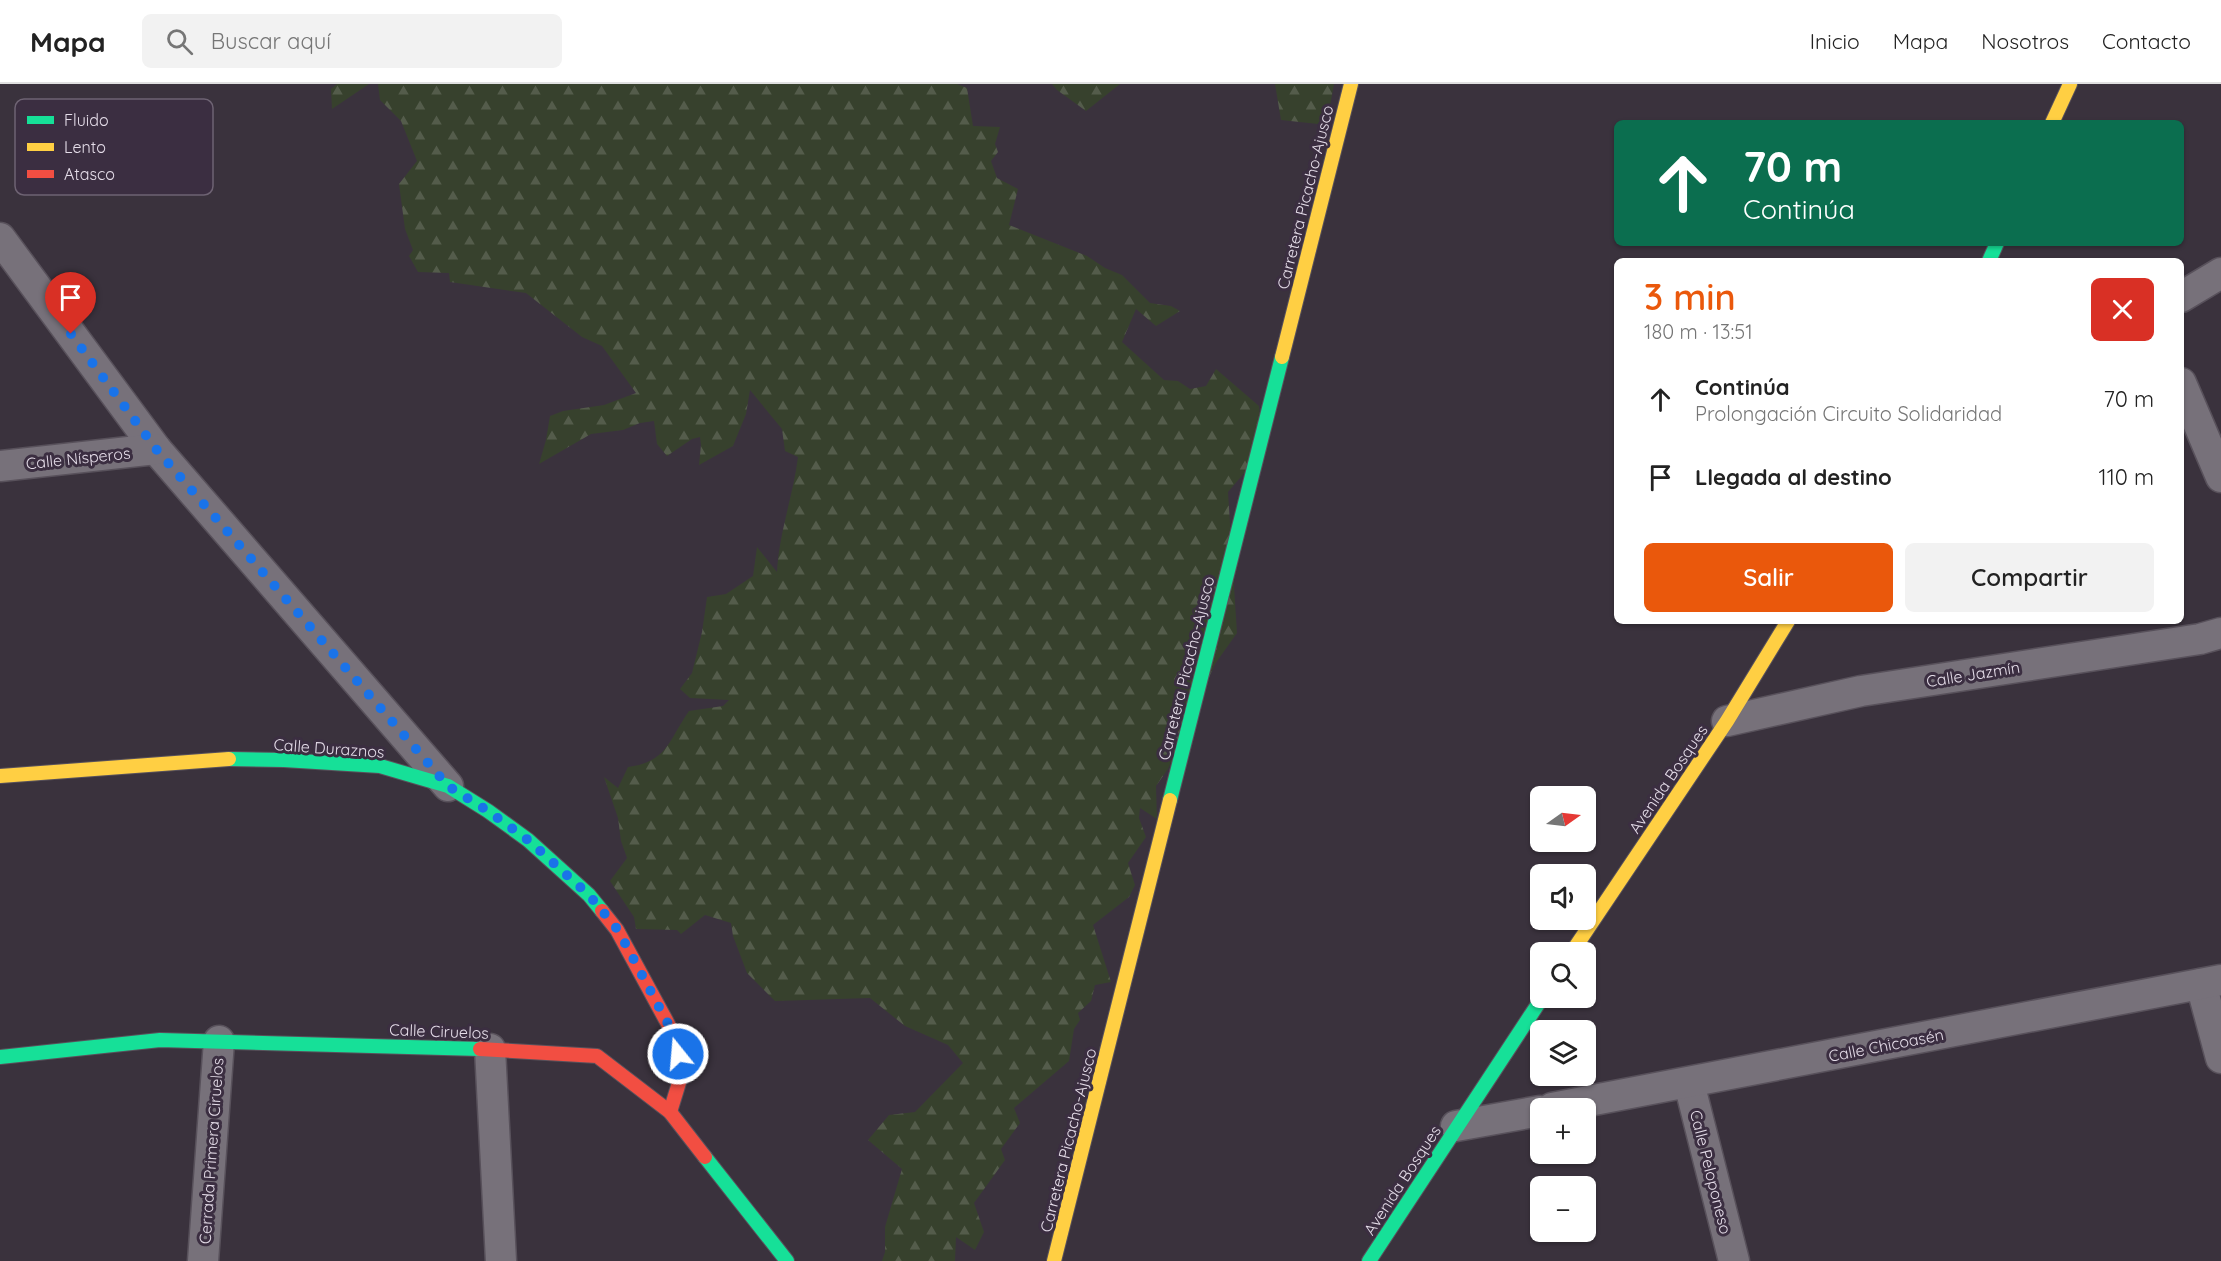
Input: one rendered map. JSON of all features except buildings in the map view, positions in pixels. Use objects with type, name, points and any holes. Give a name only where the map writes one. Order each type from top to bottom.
[{"type":"street","name":"Carretera Picacho-Ajusco","points":[[1054,1261],[1350,84]]},
{"type":"street","points":[[2053,120],[2070,84]]},
{"type":"street","points":[[0,238],[156,449],[448,786]]},
{"type":"street","points":[[2184,295],[2221,273]]},
{"type":"street","points":[[2184,390],[2221,477]]},
{"type":"street","name":"Calle Nísperos","points":[[0,466],[156,449]]},
{"type":"street","name":"Avenida Bosques","points":[[1579,942],[1726,721],[1786,624]]},
{"type":"street","name":"Calle Jazmín","points":[[1726,721],[1861,691],[2200,639],[2221,633]]},
{"type":"street","name":"Calle Duraznos","points":[[0,776],[217,759],[284,760],[380,766],[448,786],[528,840],[589,895],[618,930],[674,1035],[682,1074],[670,1112]]},
{"type":"street","points":[[2211,982],[2221,1058]]},
{"type":"street","name":"Calle Chicoasén","points":[[1596,1100],[2211,982]]},
{"type":"street","name":"Avenida Bosques","points":[[1370,1261],[1456,1126],[1535,1008]]},
{"type":"street","name":"Calle Ciruelos","points":[[0,1057],[160,1040],[490,1049],[597,1056],[670,1112],[787,1261]]},
{"type":"street","name":"Cerrada Primera Ciruelos","points":[[203,1261],[219,1041]]},
{"type":"street","points":[[490,1049],[501,1261]]},
{"type":"street","name":"Calle Peloponeso","points":[[1689,1083],[1734,1261]]},
{"type":"street","points":[[1456,1126],[1530,1113]]},
{"type":"green space","points":[[337,84],[369,84],[332,109],[331,89]]},
{"type":"green space","points":[[378,84],[957,84],[967,88],[973,126],[1000,127],[995,144],[998,152],[991,161],[997,178],[1018,189],[1009,225],[1087,256],[1105,268],[1122,275],[1150,303],[1171,306],[1180,311],[1156,326],[1136,309],[1122,342],[1164,380],[1178,381],[1190,389],[1206,386],[1216,369],[1259,406],[1263,451],[1228,492],[1237,633],[1215,664],[1168,769],[1156,786],[1157,819],[1140,808],[1139,818],[1146,837],[1128,863],[1135,885],[1129,897],[1093,925],[1111,982],[1095,985],[1091,1001],[1078,1013],[1080,1020],[1074,1029],[1069,1061],[1014,1108],[1020,1123],[1001,1149],[1005,1160],[974,1203],[984,1232],[975,1250],[956,1237],[955,1261],[882,1261],[885,1252],[885,1227],[902,1169],[868,1140],[889,1115],[915,1112],[963,1063],[948,1045],[905,1026],[870,998],[775,1001],[747,973],[733,936],[731,923],[705,915],[681,934],[677,930],[636,929],[634,917],[610,881],[627,858],[621,841],[618,818],[604,777],[618,788],[628,767],[652,760],[666,748],[689,711],[723,706],[729,700],[690,698],[680,689],[692,673],[702,632],[707,597],[726,594],[753,576],[757,547],[777,572],[780,543],[798,457],[785,451],[782,429],[750,390],[746,414],[733,446],[699,465],[700,437],[692,439],[667,456],[657,444],[654,421],[640,423],[623,430],[591,434],[539,464],[550,416],[563,411],[604,405],[636,393],[602,346],[582,337],[526,293],[450,282],[449,273],[418,272],[409,256],[413,250],[405,229],[399,184],[417,161],[401,121],[380,100]]},
{"type":"green space","points":[[1052,84],[1120,84],[1086,111]]},
{"type":"green space","points":[[1275,84],[1334,84],[1330,106],[1318,124],[1281,120]]},
{"type":"traffic: fast","points":[[1990,258],[1996,246]]},
{"type":"traffic: fast","points":[[1170,800],[1282,357]]},
{"type":"traffic: fast","points":[[229,759],[380,766],[448,786],[528,840],[589,895],[602,911]]},
{"type":"traffic: fast","points":[[1369,1261],[1535,1008]]},
{"type":"traffic: fast","points":[[0,1057],[160,1040],[480,1049]]},
{"type":"traffic: fast","points":[[705,1157],[787,1261]]},
{"type":"traffic: slow","points":[[1282,357],[1351,84]]},
{"type":"traffic: slow","points":[[2053,120],[2070,84]]},
{"type":"traffic: slow","points":[[1579,942],[1727,721],[1786,624]]},
{"type":"traffic: slow","points":[[0,776],[229,759]]},
{"type":"traffic: slow","points":[[1054,1261],[1170,800]]},
{"type":"traffic: jam","points":[[602,911],[617,930],[674,1035],[682,1073],[670,1112]]},
{"type":"traffic: jam","points":[[480,1049],[597,1056],[670,1112],[705,1157]]},
{"type":"route","points":[[71,334],[156,449],[448,786],[528,840],[589,895],[618,930],[674,1035],[678,1054]]}]
